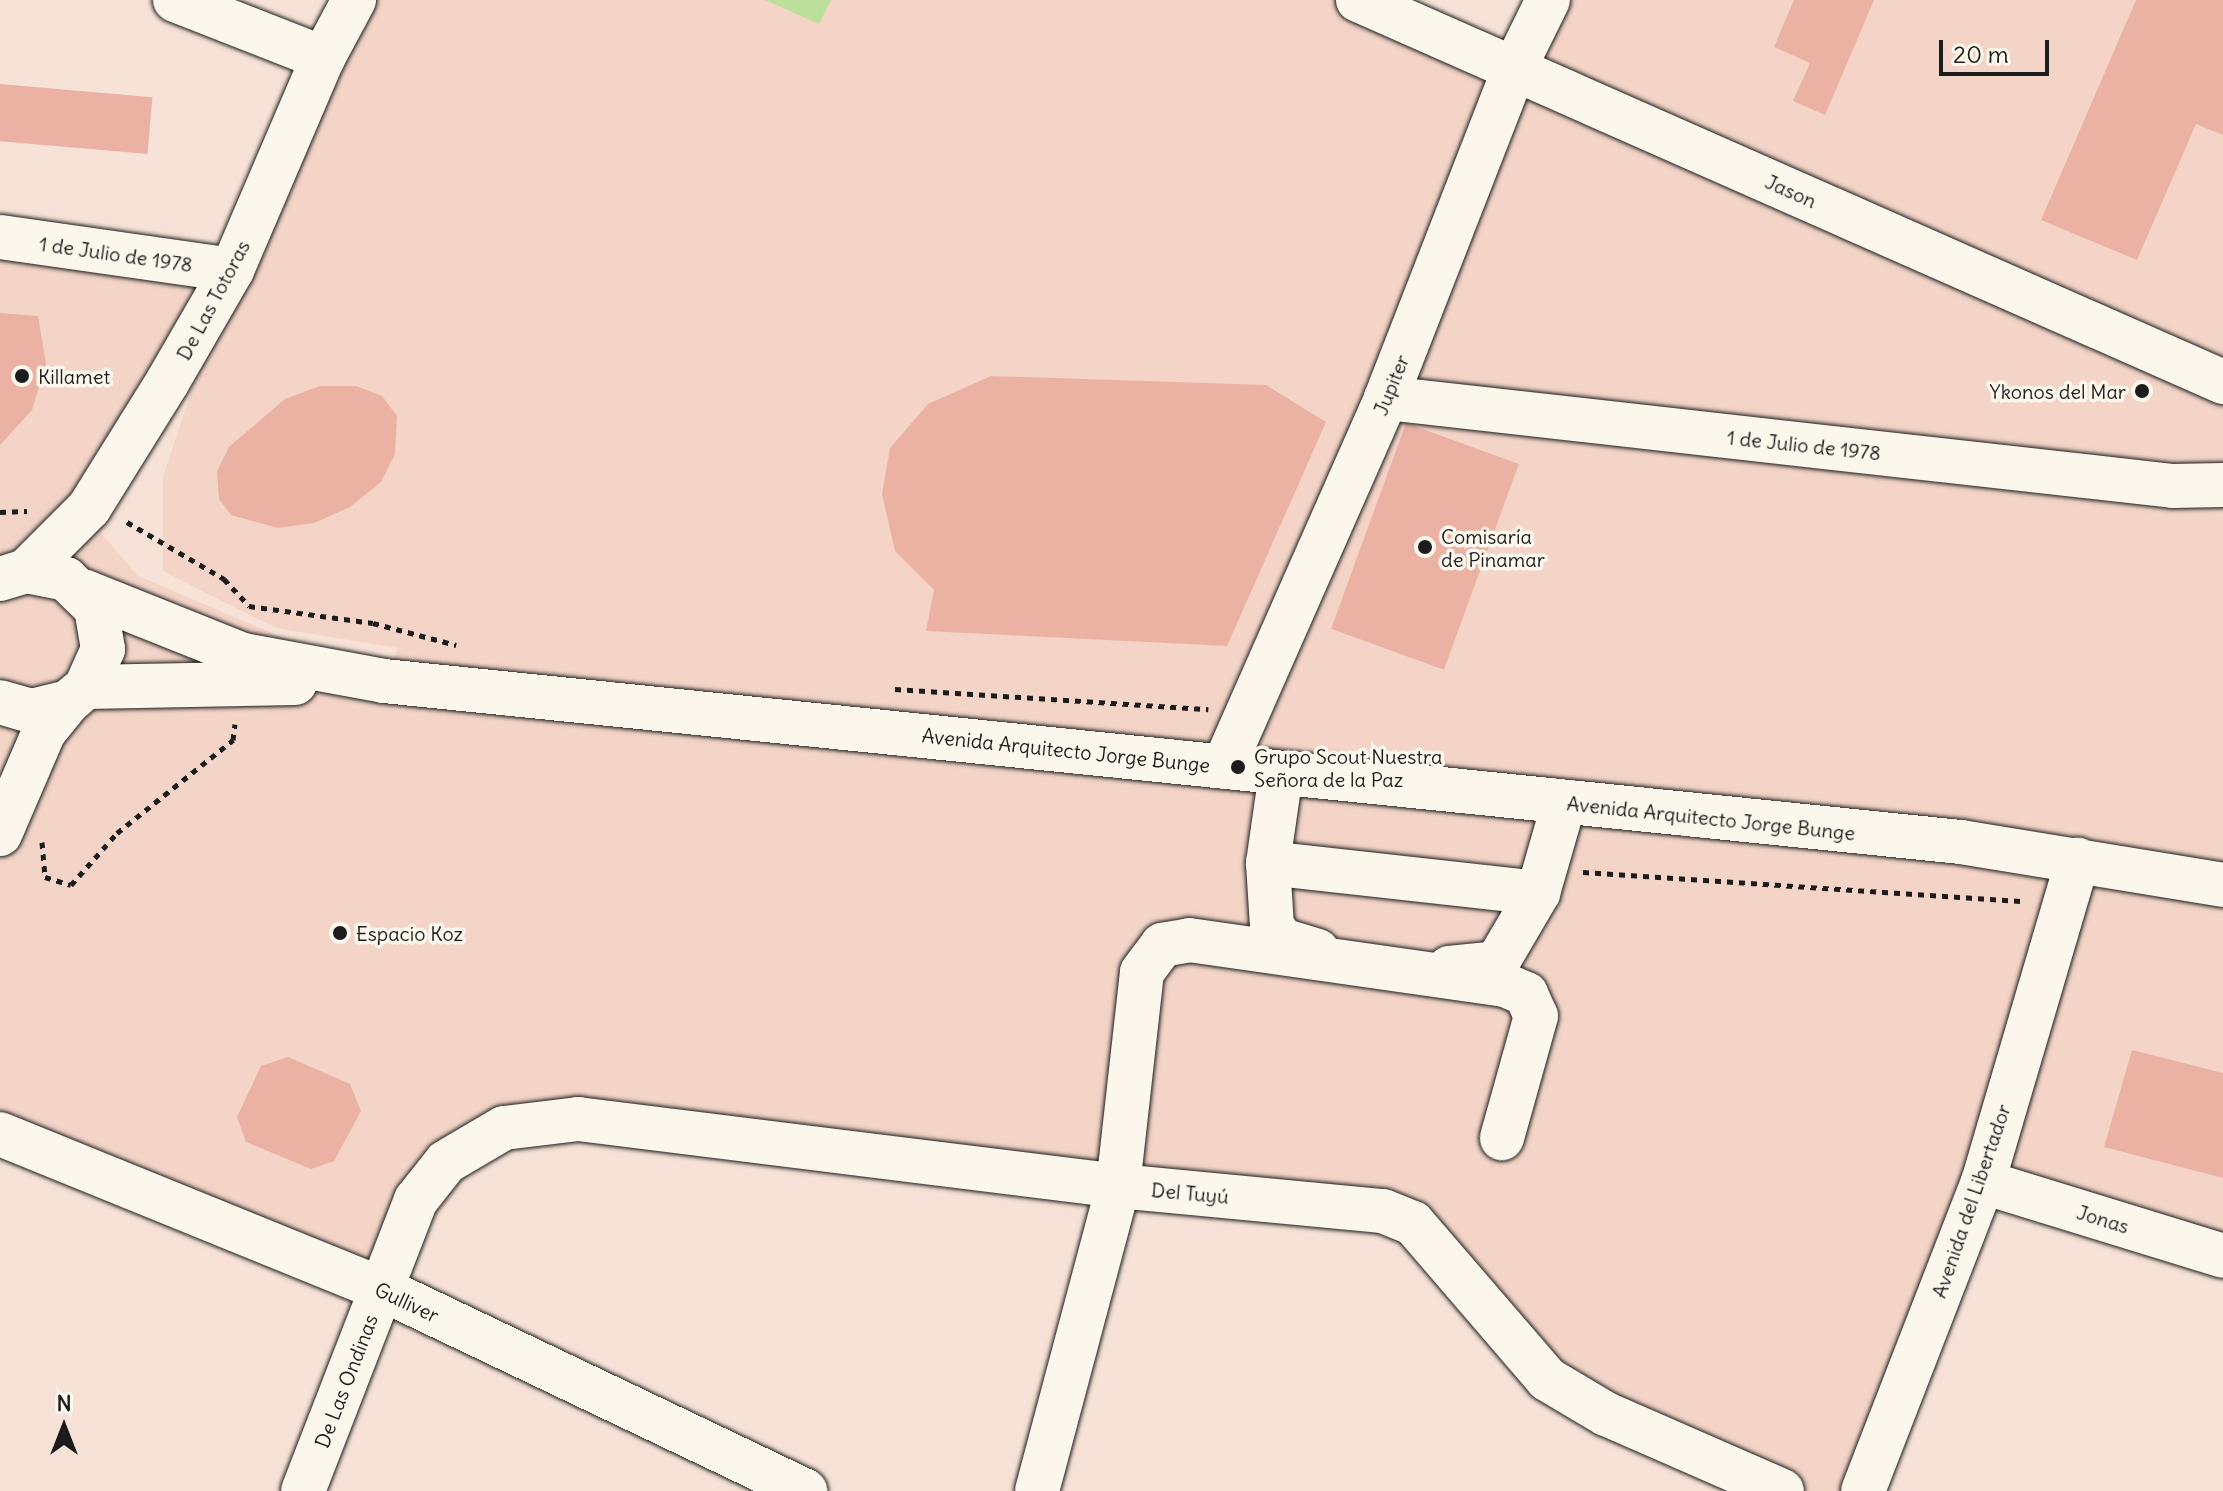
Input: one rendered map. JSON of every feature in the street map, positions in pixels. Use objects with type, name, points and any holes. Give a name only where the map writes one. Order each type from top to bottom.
[{"type":"street","points":[[175,0],[323,58]]},
{"type":"street","name":"De Las Totoras","points":[[13,575],[89,508],[232,270],[323,58],[354,0]]},
{"type":"street","name":"Jason","points":[[1358,0],[2223,382]]},
{"type":"street","name":"Jupiter","points":[[1224,766],[1386,398],[1514,69],[1548,0]]},
{"type":"street","name":"1 de Julio de 1978","points":[[0,237],[232,270]]},
{"type":"street","name":"1 de Julio de 1978","points":[[1386,398],[2173,486],[2223,485]]},
{"type":"street","name":"Avenida Arquitecto Jorge Bunge","points":[[13,575],[46,571],[242,670]]},
{"type":"street","points":[[3,818],[44,732],[97,669],[103,628],[83,591]]},
{"type":"street","name":"Avenida Arquitecto Jorge Bunge","points":[[0,702],[31,711],[77,694],[242,670],[384,681],[1961,842],[2223,885]]},
{"type":"street","points":[[0,728],[3,818]]},
{"type":"street","points":[[1281,773],[1268,863],[1272,926],[1282,940],[1299,949],[1463,970],[1497,963],[1542,881],[1564,803]]},
{"type":"street","name":"Avenida del Libertador","points":[[1863,1491],[1983,1182],[2078,860]]},
{"type":"street","points":[[1268,863],[1542,881]]},
{"type":"street","points":[[1037,1491],[1118,1186],[1142,972],[1162,945],[1189,940],[1505,985],[1526,994],[1536,1016],[1502,1138]]},
{"type":"street","name":"Del Tuyú","points":[[504,1128],[578,1119],[1118,1186],[1383,1211],[1413,1223],[1547,1379],[1606,1414],[1782,1491]]},
{"type":"street","name":"De Las Ondinas","points":[[303,1491],[416,1200],[446,1162],[504,1128]]},
{"type":"street","name":"Gulliver","points":[[0,1134],[382,1289],[791,1488]]},
{"type":"street","name":"Jonas","points":[[1983,1182],[2223,1256]]},
{"type":"path","points":[[89,508],[146,529],[224,579],[249,606],[373,623],[459,646]]},
{"type":"path","points":[[0,512],[30,511]]},
{"type":"path","points":[[3,818],[29,816],[46,851],[45,877],[71,885],[117,833],[233,740],[249,606]]},
{"type":"path","points":[[888,689],[1249,711]]},
{"type":"path","points":[[1542,881],[2065,903]]},
{"type":"shaded area","points":[[356,0],[1357,0],[1513,69],[1548,0],[2223,0],[2223,1256],[1983,1182],[1862,1491],[1782,1491],[1606,1414],[1413,1223],[504,1128],[382,1289],[0,1134],[0,237],[232,270]],"holes":[[[229,278],[163,477],[163,571],[276,628],[398,648],[384,681],[138,576],[101,533]]]},
{"type":"green space","points":[[765,0],[831,0],[819,24]]},
{"type":"building","points":[[1794,0],[1874,0],[1825,115],[1793,101],[1810,63],[1774,47]]},
{"type":"building","points":[[2136,0],[2223,0],[2223,135],[2196,124],[2137,260],[2041,220]]},
{"type":"building","points":[[0,84],[152,97],[147,154],[0,141]]},
{"type":"building","name":"Killamet","points":[[0,313],[38,316],[46,364],[32,410],[0,445]]},
{"type":"building","points":[[991,376],[1266,385],[1326,422],[1227,646],[926,631],[934,590],[895,551],[882,494],[890,448],[928,404]]},
{"type":"building","points":[[320,386],[356,386],[382,396],[397,416],[395,454],[381,482],[350,507],[314,523],[278,528],[231,515],[219,499],[217,471],[229,447],[285,399]]},
{"type":"building","name":"Comisaría de Pinamar","points":[[1406,423],[1519,464],[1444,670],[1331,629]]},
{"type":"building","points":[[2132,1050],[2223,1073],[2223,1178],[2104,1147]]},
{"type":"building","points":[[288,1057],[350,1084],[361,1111],[334,1161],[311,1169],[246,1142],[237,1117],[261,1066]]},
{"type":"place","name":"Killamet","points":[[22,376]]},
{"type":"place","name":"Ykonos del Mar","points":[[2142,391]]},
{"type":"place","name":"Comisaría de Pinamar","points":[[1425,547]]},
{"type":"place","name":"Grupo Scout Nuestra Señora de la Paz","points":[[1238,767]]},
{"type":"place","name":"Espacio Koz","points":[[340,933]]}]
